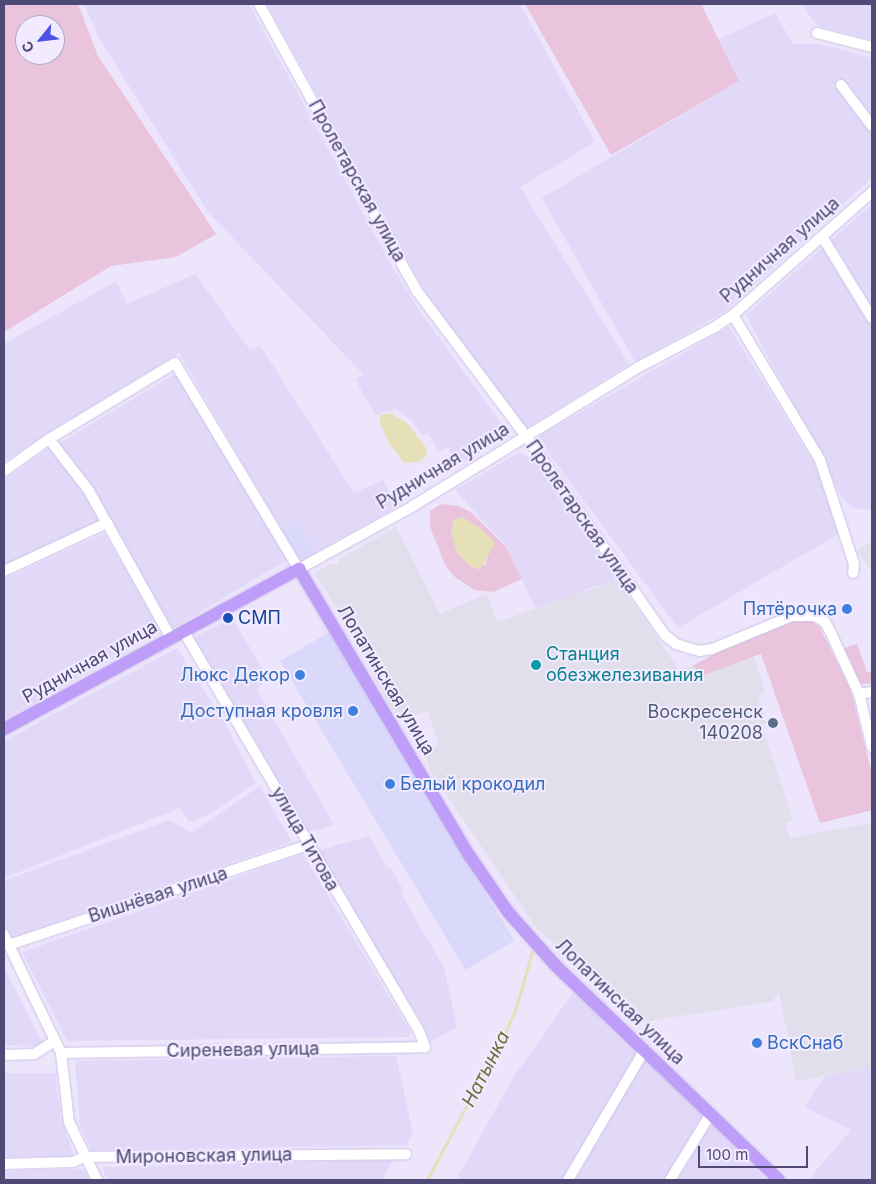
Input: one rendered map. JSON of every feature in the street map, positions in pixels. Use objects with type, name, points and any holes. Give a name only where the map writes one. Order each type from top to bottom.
[{"type":"main road","name":"Рудничная улица","points":[[4,729],[299,569]]},
{"type":"main road","name":"Лопатинская улица","points":[[299,569],[496,896],[532,941],[779,1180]]},
{"type":"street","name":"Пролетарская улица","points":[[259,4],[417,291],[526,436],[665,635],[676,644],[699,651],[712,649],[792,616],[809,614],[825,622],[860,694],[872,747]]},
{"type":"street","points":[[817,33],[872,47]]},
{"type":"street","points":[[841,85],[872,126]]},
{"type":"street","name":"Рудничная улица","points":[[299,569],[413,506],[639,367],[733,315],[823,238],[872,192]]},
{"type":"street","points":[[823,238],[872,318]]},
{"type":"street","points":[[733,315],[820,460],[854,564],[853,573]]},
{"type":"street","name":"Лопатинская улица","points":[[4,471],[49,439],[175,363],[299,569]]},
{"type":"street","points":[[49,439],[89,491],[171,638]]},
{"type":"street","points":[[4,571],[107,523]]},
{"type":"street","name":"улица Титова","points":[[183,631],[308,846],[419,1030],[425,1047]]},
{"type":"street","points":[[860,694],[872,692]]},
{"type":"street","name":"Вишнёвая улица","points":[[9,945],[308,846]]},
{"type":"street","points":[[4,935],[61,1053],[69,1122],[96,1180]]},
{"type":"street","points":[[4,1055],[34,1054],[55,1042]]},
{"type":"street","name":"Сиреневая улица","points":[[61,1053],[425,1047]]},
{"type":"street","points":[[568,1180],[644,1051]]},
{"type":"street","points":[[670,1180],[710,1115]]},
{"type":"street","name":"Мироновская улица","points":[[4,1164],[73,1162],[84,1157],[406,1154]]},
{"type":"shaded area","points":[[4,4],[78,4],[98,56],[216,234],[176,257],[111,266],[4,332]]},
{"type":"shaded area","points":[[84,4],[249,4],[393,268],[416,306],[510,435],[458,465],[448,447],[439,451],[428,433],[422,436],[413,422],[397,409],[375,415],[355,379],[363,374],[208,212],[99,38]]},
{"type":"shaded area","points":[[267,4],[520,4],[595,142],[520,187],[629,364],[524,430],[423,288]]},
{"type":"shaded area","points":[[525,4],[701,4],[739,81],[611,155]]},
{"type":"shaded area","points":[[800,4],[872,4],[872,40],[818,26]]},
{"type":"shaded area","points":[[775,13],[793,44],[821,44],[872,58],[872,178],[723,313],[635,362],[542,198],[739,81],[719,39]]},
{"type":"shaded area","points":[[872,204],[872,510],[852,508],[840,494],[746,315]]},
{"type":"shaded area","points":[[195,274],[250,350],[260,345],[354,493],[383,480],[397,507],[315,553],[297,523],[282,532],[179,353],[4,461],[4,344],[116,281],[127,304]]},
{"type":"shaded area","points":[[729,327],[827,484],[840,533],[678,628],[537,437]]},
{"type":"shaded area","points":[[175,374],[287,560],[168,631],[57,445]]},
{"type":"shaded area","points":[[390,413],[407,423],[425,446],[427,455],[419,462],[404,463],[388,442],[379,419],[381,415]]},
{"type":"shaded area","points":[[49,448],[82,485],[101,520],[4,567],[4,480]]},
{"type":"shaded area","points":[[518,453],[533,458],[618,580],[583,590],[583,594],[535,608],[507,547],[455,490]]},
{"type":"shaded area","points":[[441,504],[458,506],[471,512],[506,547],[522,579],[493,592],[475,590],[456,578],[446,567],[430,527],[430,511]],"holes":[[[462,517],[480,528],[488,554],[485,566],[453,521]]]},
{"type":"shaded area","points":[[462,517],[480,528],[495,543],[480,570],[470,566],[457,552],[451,534],[453,521]]},
{"type":"shaded area","points":[[297,523],[315,553],[300,562],[282,532]]},
{"type":"shaded area","points":[[396,527],[440,614],[487,594],[497,622],[618,580],[679,670],[694,665],[698,676],[754,656],[765,692],[758,695],[766,723],[762,725],[793,820],[785,823],[790,838],[872,823],[872,1067],[796,1081],[779,991],[773,1001],[643,1022],[537,929],[430,770],[426,753],[439,744],[428,711],[410,717],[391,709],[366,662],[368,660],[315,573],[331,564],[338,565],[340,559]]},
{"type":"shaded area","points":[[104,533],[162,631],[4,720],[4,579]]},
{"type":"shaded area","points":[[872,541],[872,572],[857,551]]},
{"type":"shaded area","points":[[801,616],[819,626],[850,688],[872,774],[872,810],[820,823],[761,654],[698,677],[694,665],[745,638]]},
{"type":"shaded area","points":[[232,618],[269,679],[257,689],[334,825],[306,833],[191,639]]},
{"type":"shaded area","points":[[329,632],[514,941],[466,970],[280,661]]},
{"type":"shaded area","points":[[857,644],[867,672],[872,672],[872,683],[861,684],[844,648]]},
{"type":"shaded area","points":[[177,648],[225,723],[256,783],[209,815],[189,822],[180,808],[4,878],[4,741]]},
{"type":"shaded area","points":[[260,786],[292,842],[11,938],[4,922],[4,881],[169,820],[191,833]]},
{"type":"shaded area","points":[[369,836],[387,868],[390,867],[404,891],[401,893],[444,968],[457,1027],[431,1042],[316,851]]},
{"type":"shaded area","points":[[303,854],[411,1033],[409,1037],[67,1041],[22,952]]},
{"type":"shaded area","points":[[4,967],[44,1045],[42,1046],[4,1045]]},
{"type":"shaded area","points":[[574,991],[672,1083],[768,1180],[456,1180],[513,1078]]},
{"type":"shaded area","points":[[396,1056],[413,1133],[406,1145],[91,1150],[80,1126],[75,1061]]},
{"type":"shaded area","points":[[872,1067],[872,1180],[808,1180],[851,1130],[804,1107],[825,1076]]},
{"type":"shaded area","points":[[4,1073],[55,1073],[61,1117],[74,1156],[4,1157]]},
{"type":"shaded area","points":[[393,1160],[382,1180],[106,1180],[103,1167]]},
{"type":"shaded area","points":[[83,1169],[89,1180],[4,1180],[4,1171]]},
{"type":"waterway","name":"Натынка","points":[[427,1180],[504,1035],[516,1008],[532,952]]},
{"type":"place","name":"Пятёрочка","points":[[847,609]]},
{"type":"place","name":"СМП","points":[[228,618]]},
{"type":"place","name":"Станция обезжелезивания","points":[[536,665]]},
{"type":"place","name":"Люкс Декор","points":[[300,675]]},
{"type":"place","name":"Доступная кровля","points":[[353,711]]},
{"type":"place","name":"Воскресенск 140208","points":[[773,723]]},
{"type":"place","name":"Белый крокодил","points":[[390,784]]},
{"type":"place","name":"ВскСнаб","points":[[757,1043]]}]
